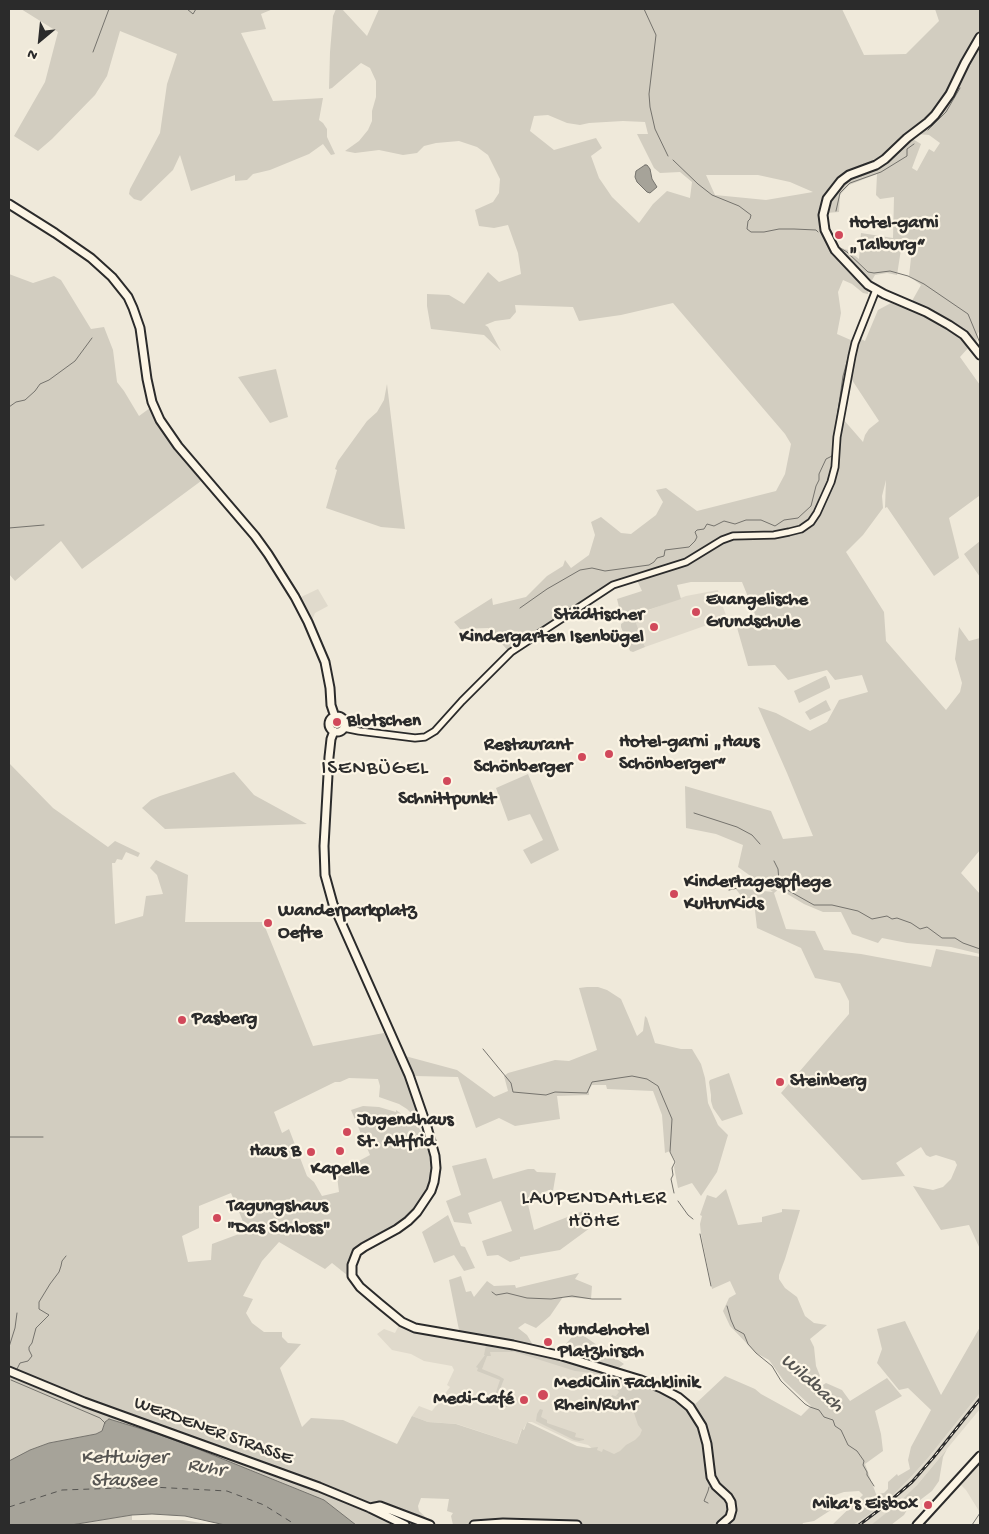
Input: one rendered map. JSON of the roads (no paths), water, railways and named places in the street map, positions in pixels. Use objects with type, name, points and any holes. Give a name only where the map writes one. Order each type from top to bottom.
[{"type":"main road","points":[[980,37],[964,63],[950,94],[928,122],[906,138],[885,159],[876,165],[848,175],[840,181],[827,199],[823,222],[829,241],[835,250],[868,285],[949,325],[964,335],[980,356]]},
{"type":"main road","points":[[9,204],[91,258],[112,277],[128,297],[140,328],[152,402],[160,420],[178,446],[255,536],[295,597],[325,662],[331,705],[335,717]]},
{"type":"main road","points":[[334,731],[341,731],[345,723],[340,717],[335,717]]},
{"type":"main road","points":[[334,731],[331,728],[330,722],[335,717]]},
{"type":"main road","points":[[334,731],[330,739],[328,767],[324,846],[325,875],[333,904],[409,1075],[424,1118],[435,1156],[436,1168],[431,1191],[425,1202],[408,1222],[357,1252],[352,1265],[354,1281],[401,1321],[415,1328],[514,1345],[562,1356],[648,1383],[678,1396],[690,1407],[702,1426],[707,1444],[711,1478],[731,1502],[732,1510],[730,1517],[721,1525]]},
{"type":"main road","name":"WERDENER STRASSE","points":[[9,1371],[84,1402],[319,1488],[370,1508],[406,1525]]},
{"type":"main road","points":[[917,1525],[980,1456]]},
{"type":"main road","points":[[370,1508],[380,1506],[430,1525]]},
{"type":"main road","points":[[474,1525],[503,1522],[577,1525]]},
{"type":"street","points":[[344,728],[415,738],[425,737],[434,731],[511,652],[613,585],[686,562],[722,540],[733,536],[774,535],[800,529],[811,522],[831,482],[835,467],[837,437],[855,343],[876,290]]},
{"type":"water","points":[[645,165],[650,169],[652,179],[657,187],[650,193],[637,182],[635,177],[636,171]]},
{"type":"water","name":"Kettwiger Stausee","points":[[109,1419],[198,1449],[324,1500],[356,1525],[225,1525],[185,1516],[152,1514],[132,1515],[71,1525],[9,1525],[9,1461],[49,1443],[96,1434],[102,1431],[105,1422]]},
{"type":"waterway","points":[[93,52],[109,9]]},
{"type":"waterway","points":[[187,9],[193,14],[196,9]]},
{"type":"waterway","points":[[644,9],[656,35],[649,94],[650,107],[655,129],[668,156]]},
{"type":"waterway","points":[[928,130],[946,112],[960,88]]},
{"type":"waterway","points":[[836,211],[840,193],[850,183],[881,172],[907,156],[907,149],[914,144]]},
{"type":"waterway","points":[[673,160],[712,195],[739,206],[751,215],[747,229],[751,232],[779,229],[816,230],[818,232]]},
{"type":"waterway","points":[[837,246],[847,252],[868,272],[890,271],[908,276],[924,284],[968,314],[980,343]]},
{"type":"waterway","points":[[9,407],[16,402],[25,400],[40,384],[49,380],[75,361],[92,338]]},
{"type":"waterway","points":[[835,432],[843,376],[851,348]]},
{"type":"waterway","points":[[520,608],[547,589],[580,570],[592,568],[605,571],[649,565],[657,558],[664,556],[665,550],[689,547],[697,537],[695,532],[704,529],[707,524],[714,526],[724,521],[735,524],[746,520],[761,520],[775,526],[784,520],[798,518],[811,506],[819,474],[826,459],[832,456],[834,451]]},
{"type":"waterway","points":[[9,528],[44,525]]},
{"type":"waterway","points":[[694,813],[737,827],[752,835],[760,844]]},
{"type":"waterway","points":[[774,861],[782,887],[814,905],[832,905],[858,911],[872,919],[887,916],[892,919],[897,918],[911,923],[920,929],[927,927],[942,938],[955,938],[980,949]]},
{"type":"waterway","points":[[729,890],[778,878]]},
{"type":"waterway","name":"Wildbach","points":[[483,1049],[511,1083],[513,1092],[546,1095],[555,1092],[587,1093],[592,1082],[632,1076],[647,1079],[658,1086],[672,1119],[670,1152],[675,1162],[672,1168],[673,1175],[671,1179],[674,1193]]},
{"type":"waterway","points":[[9,1137],[43,1137]]},
{"type":"waterway","name":"Wildbach","points":[[678,1201],[693,1219]]},
{"type":"waterway","name":"Wildbach","points":[[700,1234],[711,1286]]},
{"type":"waterway","points":[[17,1369],[20,1363],[28,1361],[32,1356],[29,1347],[36,1328],[49,1315],[39,1309],[39,1302],[59,1272],[62,1261],[66,1256]]},
{"type":"waterway","points":[[492,1292],[496,1295],[507,1293],[527,1298],[551,1299],[572,1296],[592,1299],[621,1299]]},
{"type":"waterway","name":"Wildbach","points":[[727,1306],[735,1329],[744,1334],[748,1344],[772,1366],[781,1381],[805,1404],[819,1410],[824,1417],[833,1420],[835,1426],[841,1430],[848,1445],[857,1451],[864,1461],[863,1465],[874,1486]]},
{"type":"waterway","points":[[9,1347],[17,1313]]},
{"type":"waterway","points":[[11,1380],[100,1418],[105,1423]]},
{"type":"waterway","points":[[708,1503],[704,1501],[709,1487]]},
{"type":"waterway","points":[[972,1525],[980,1513]]},
{"type":"railway","points":[[859,1525],[912,1482],[980,1399]]},
{"type":"place","name":"Hotel-garni „Talburg“","points":[[839,235]]},
{"type":"place","name":"Evangelische Grundschule","points":[[696,612]]},
{"type":"place","name":"Städtischer Kindergarten Isenbügel","points":[[654,627]]},
{"type":"place","name":"Blotschen","points":[[337,722]]},
{"type":"place","name":"Hotel-garni „Haus Schönberger“","points":[[609,754]]},
{"type":"place","name":"Restaurant Schönberger","points":[[582,757]]},
{"type":"place","name":"Schnittpunkt","points":[[447,781]]},
{"type":"place","name":"Kindertagespflege KulturKids","points":[[674,894]]},
{"type":"place","name":"Wanderparkplatz Oefte","points":[[268,923]]},
{"type":"place","name":"Pasberg","points":[[182,1020]]},
{"type":"place","name":"Steinberg","points":[[780,1082]]},
{"type":"place","name":"Jugendhaus St. Altfrid","points":[[347,1132]]},
{"type":"place","name":"Kapelle","points":[[340,1151]]},
{"type":"place","name":"Haus B","points":[[311,1152]]},
{"type":"place","name":"Tagungshaus \"Das Schloss\"","points":[[217,1218]]},
{"type":"place","name":"Hundehotel Platzhirsch","points":[[548,1342]]},
{"type":"place","name":"MediClin Fachklinik Rhein/Ruhr","points":[[543,1395]]},
{"type":"place","name":"Medi-Café","points":[[524,1400]]},
{"type":"place","name":"Mika's Eisbox","points":[[928,1505]]},
{"type":"district","name":"ISENBÜGEL","points":[[375,770]]},
{"type":"district","name":"LAUPENDAHLER HÖHE","points":[[594,1212]]},
{"type":"water label","name":"Ruhr","points":[[206,1469]]}]
